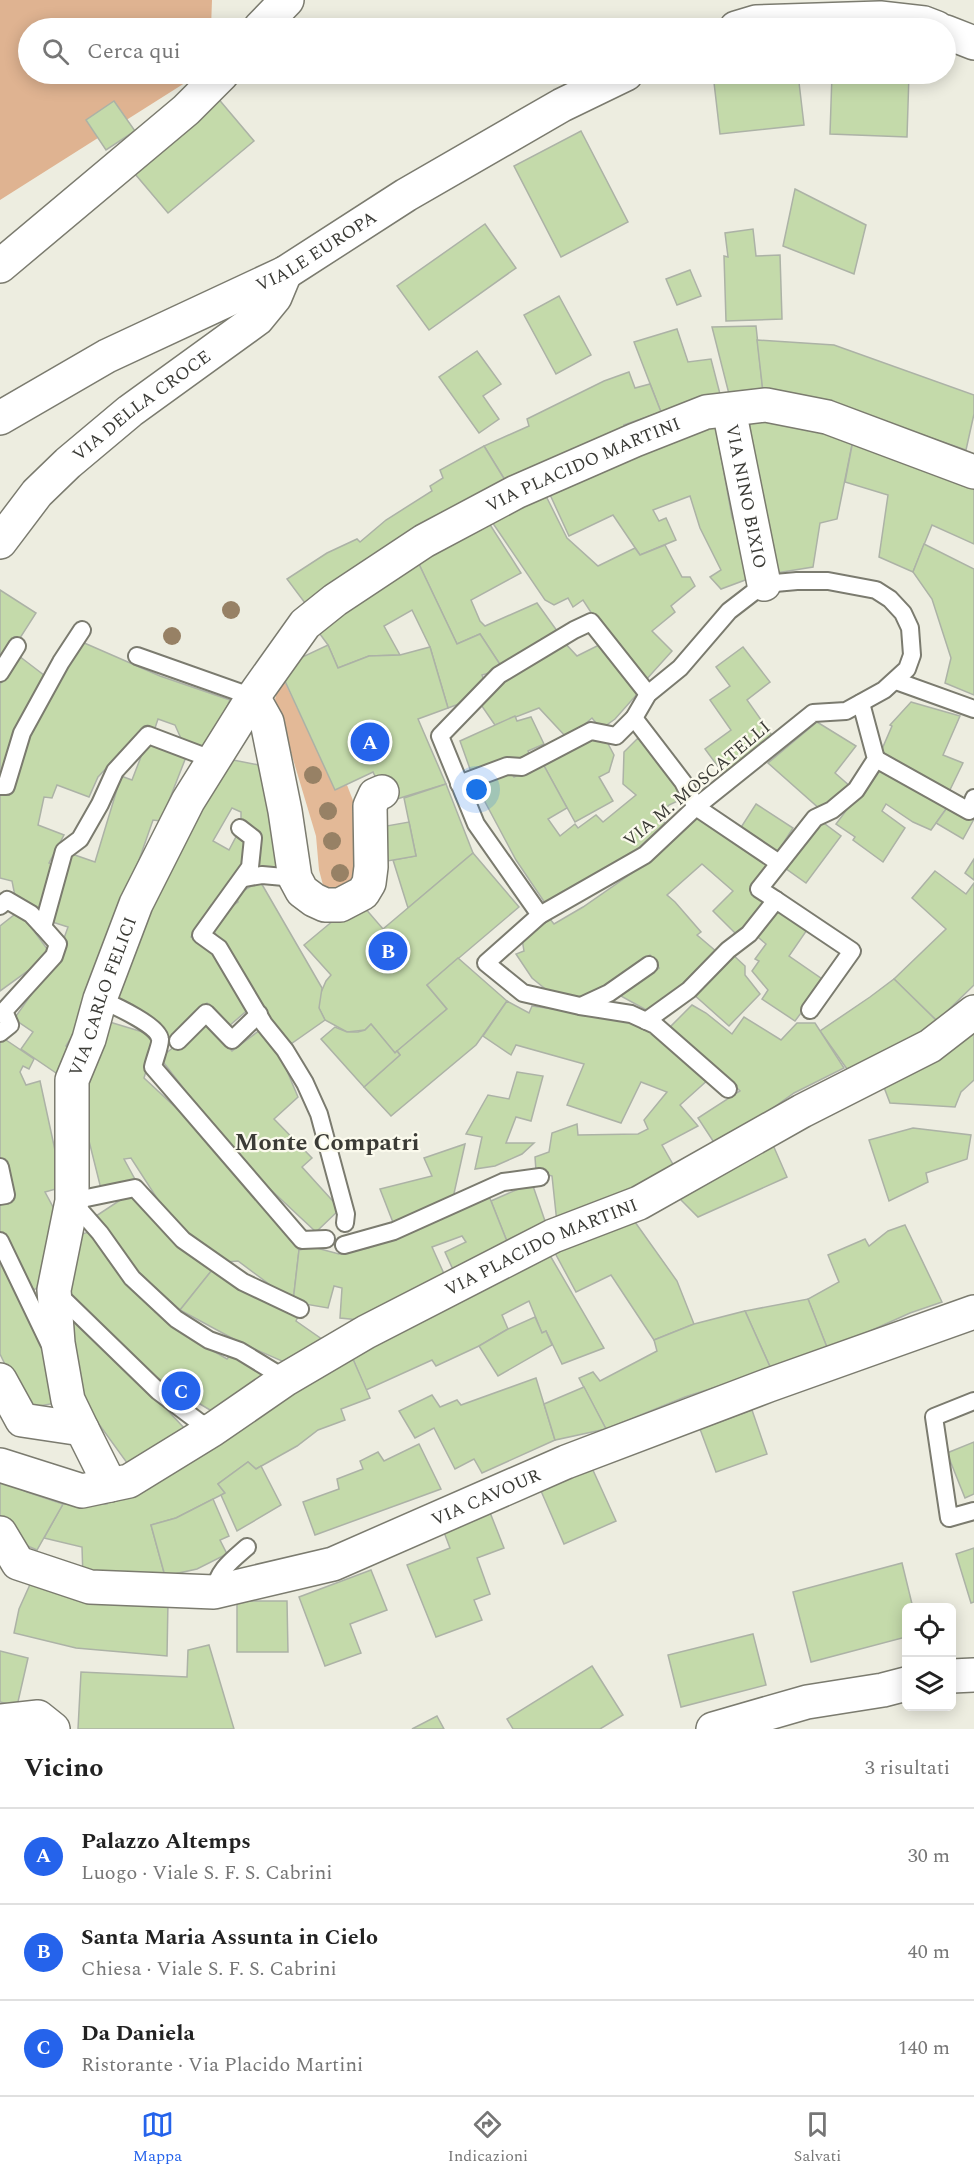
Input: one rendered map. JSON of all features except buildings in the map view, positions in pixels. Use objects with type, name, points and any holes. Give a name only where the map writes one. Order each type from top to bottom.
[{"type":"street","points":[[269,18],[286,0]]},
{"type":"street","points":[[956,36],[974,43]]},
{"type":"street","points":[[0,267],[186,110],[212,84]]},
{"type":"street","name":"VIALE EUROPA","points":[[0,418],[107,356],[285,273],[406,195],[562,105],[605,84]]},
{"type":"street","name":"VIA DELLA CROCE","points":[[0,542],[37,493],[68,463],[130,411],[256,319],[275,297],[285,273]]},
{"type":"street","name":"VIA PLACIDO MARTINI","points":[[253,697],[305,624],[335,600],[424,541],[516,492],[706,412],[766,405],[827,417],[974,472]]},
{"type":"street","name":"VIA NINO BIXIO","points":[[729,410],[764,584]]},
{"type":"street","points":[[253,697],[267,722],[285,811],[295,878],[302,891],[314,900],[325,905],[340,904],[363,893],[369,883],[371,867],[370,806],[375,795],[382,792]]},
{"type":"street","name":"VIA CARLO FELICI","points":[[110,1485],[68,1400],[58,1343],[54,1290],[72,1201],[72,1080],[89,1039],[100,999],[136,904],[188,801],[253,697]]},
{"type":"street","name":"VIA PLACIDO MARTINI","points":[[0,1465],[82,1491],[129,1481],[214,1428],[286,1379],[366,1332],[553,1236],[639,1203],[802,1111],[930,1046],[974,1012]]},
{"type":"street","name":"VIA CAVOUR","points":[[0,1533],[18,1563],[90,1587],[214,1592],[333,1564],[566,1462],[769,1385],[974,1312]]},
{"type":"street","points":[[0,1380],[22,1420],[82,1428]]},
{"type":"street","points":[[956,1676],[974,1675]]},
{"type":"street","points":[[713,1729],[807,1702],[902,1685]]},
{"type":"street","points":[[0,1721],[38,1717],[53,1729]]},
{"type":"lane","points":[[459,784],[507,766],[522,766],[572,743],[591,731],[615,736],[634,718],[648,694],[680,668],[729,611],[764,584],[828,581],[876,591],[891,599],[903,613],[910,628],[912,656],[907,669],[896,681],[861,703],[876,759],[856,790],[832,810],[815,818],[759,889],[852,951],[810,1010]]},
{"type":"lane","points":[[540,915],[476,824],[459,784],[443,762],[440,736],[499,675],[591,622],[648,694]]},
{"type":"lane","points":[[0,786],[6,786],[22,733],[61,662],[82,630]]},
{"type":"lane","points":[[0,673],[17,646]]},
{"type":"lane","points":[[137,656],[253,697]]},
{"type":"lane","points":[[896,681],[974,709]]},
{"type":"lane","name":"VIA M. MOSCATELLI","points":[[580,1006],[523,993],[486,963],[540,915],[645,855],[696,807],[813,713],[846,711],[861,703]]},
{"type":"lane","points":[[634,718],[683,782],[696,807],[779,863]]},
{"type":"lane","points":[[43,927],[64,851],[80,839],[115,771],[148,735],[214,760]]},
{"type":"lane","points":[[876,759],[972,804]]},
{"type":"lane","points":[[240,828],[253,838],[250,867],[201,935],[219,948],[264,1024],[285,1050],[305,1083],[319,1114],[346,1214],[345,1223]]},
{"type":"lane","points":[[243,878],[262,875],[295,878]]},
{"type":"lane","points":[[0,906],[7,900],[31,914],[58,944],[54,956],[4,1011],[10,1025],[0,1033]]},
{"type":"lane","points":[[646,1021],[688,990],[728,950],[749,934],[776,900]]},
{"type":"lane","points":[[580,1006],[609,993],[649,965]]},
{"type":"lane","points":[[100,999],[157,1032],[161,1041],[153,1067],[302,1240],[326,1239]]},
{"type":"lane","points":[[580,1006],[631,1014],[656,1025],[728,1089]]},
{"type":"lane","points":[[178,1041],[206,1013],[232,1040],[259,1014]]},
{"type":"lane","points":[[0,1167],[6,1195],[0,1196]]},
{"type":"lane","points":[[344,1245],[394,1231],[503,1182],[540,1178]]},
{"type":"lane","points":[[286,1379],[240,1351],[209,1340],[177,1319],[132,1278],[100,1233],[72,1201],[135,1188],[183,1240],[243,1282],[300,1309]]},
{"type":"lane","points":[[0,1241],[63,1373]]},
{"type":"lane","points":[[54,1290],[158,1391],[199,1422],[214,1428]]},
{"type":"lane","points":[[974,1401],[934,1417],[950,1518],[974,1511]]},
{"type":"lane","points":[[214,1592],[217,1578],[226,1564],[247,1547]]},
{"type":"shaded area","points":[[0,0],[212,0],[211,18],[18,18],[18,84],[183,84],[0,200]]},
{"type":"shaded area","points":[[282,676],[335,789],[347,785],[366,834],[361,878],[333,892],[323,885],[319,870],[316,836],[275,699]]},
{"type":"place","name":"Palazzo Altemps","points":[[370,742]]},
{"type":"place","name":"Santa Maria Assunta in Cielo","points":[[388,951]]},
{"type":"place","name":"Da Daniela","points":[[181,1391]]},
{"type":"district","name":"Monte Compatri","points":[[327,1143]]}]
